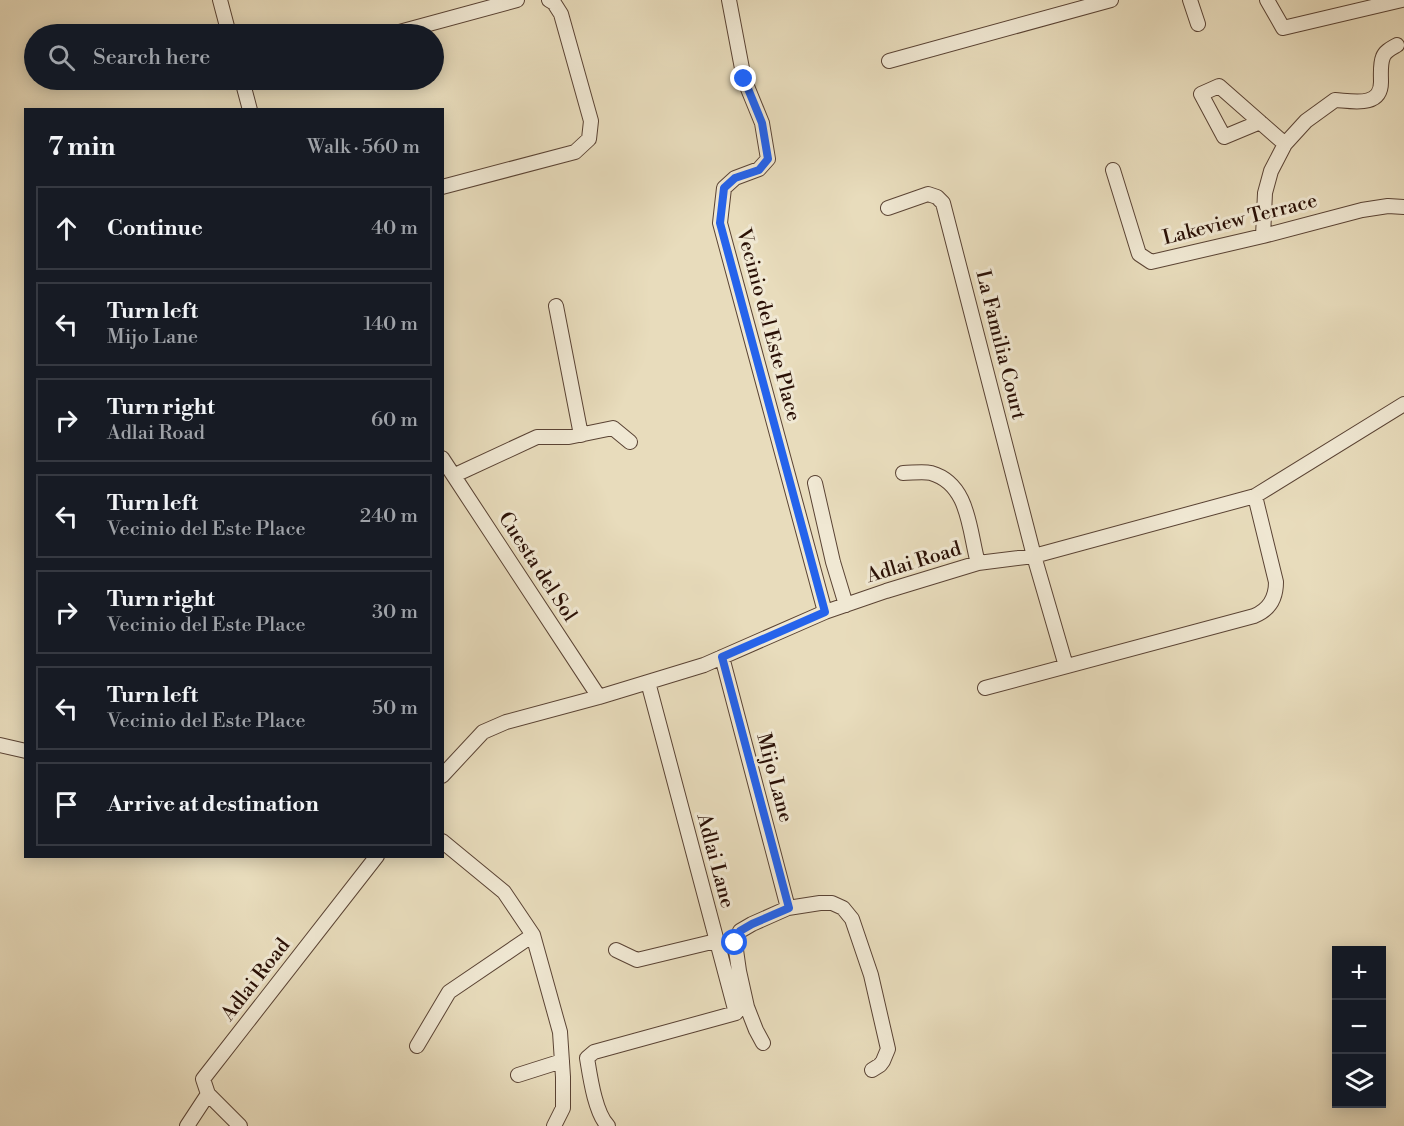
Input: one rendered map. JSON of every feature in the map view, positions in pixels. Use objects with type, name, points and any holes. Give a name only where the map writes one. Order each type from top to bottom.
[{"type":"street","points":[[220,0],[226,24]]},
{"type":"street","points":[[429,24],[517,0]]},
{"type":"street","points":[[444,186],[575,152],[589,139],[591,121],[564,24],[561,14],[554,3],[549,0]]},
{"type":"street","name":"Vecinio del Este Place","points":[[729,0],[744,79],[762,123],[768,159],[759,170],[735,178],[724,188],[720,223],[825,612]]},
{"type":"street","points":[[889,61],[1111,0]]},
{"type":"street","points":[[1190,0],[1198,24]]},
{"type":"street","points":[[1267,0],[1283,28],[1402,0]]},
{"type":"street","points":[[1263,236],[1265,193],[1271,171],[1285,144],[1306,121],[1335,100],[1362,102],[1375,97],[1380,92],[1383,58],[1386,52],[1397,45]]},
{"type":"street","points":[[245,90],[249,108]]},
{"type":"street","points":[[1260,122],[1285,144]]},
{"type":"street","name":"Lakeview Terrace","points":[[1113,170],[1139,254],[1150,262],[1362,210],[1388,206],[1404,207]]},
{"type":"street","name":"La Familia Court","points":[[888,208],[928,194],[937,197],[943,203],[1034,556]]},
{"type":"street","points":[[556,306],[581,435]]},
{"type":"street","name":"Adlai Road","points":[[444,773],[483,732],[506,722],[599,698],[722,657],[825,612],[886,591],[978,564],[1034,556],[1255,496],[1404,404]]},
{"type":"street","points":[[455,476],[537,438],[569,437],[613,428],[630,442]]},
{"type":"street","name":"Cuesta del Sol","points":[[444,461],[599,698]]},
{"type":"street","points":[[903,473],[932,473],[956,489],[967,513],[978,564]]},
{"type":"street","points":[[815,483],[833,562],[846,605]]},
{"type":"street","points":[[985,688],[1254,616],[1264,610],[1275,595],[1276,582],[1255,496]]},
{"type":"street","points":[[1034,556],[1066,666]]},
{"type":"street","name":"Mijo Lane","points":[[722,657],[789,908]]},
{"type":"street","name":"Adlai Lane","points":[[608,1126],[603,1121],[595,1099],[587,1058],[594,1052],[736,1013],[648,682]]},
{"type":"street","points":[[0,745],[24,750]]},
{"type":"street","points":[[444,843],[504,892],[533,935],[560,1032],[563,1108],[554,1126]]},
{"type":"street","name":"Adlai Road","points":[[208,1094],[203,1079],[375,858]]},
{"type":"street","points":[[763,1043],[747,1007],[739,971],[735,943],[740,931],[789,908],[832,903],[843,908],[852,919],[871,975],[887,1043],[886,1056],[880,1065],[872,1070]]},
{"type":"street","points":[[417,1046],[448,992],[533,935]]},
{"type":"street","points":[[616,950],[638,960],[717,941]]},
{"type":"street","points":[[518,1075],[562,1061]]},
{"type":"street","points":[[187,1126],[208,1094],[240,1126]]},
{"type":"route","points":[[735,943],[740,931],[789,908],[722,657],[825,612],[720,223],[724,188],[735,178],[759,170],[768,159],[762,123],[744,79]]}]
